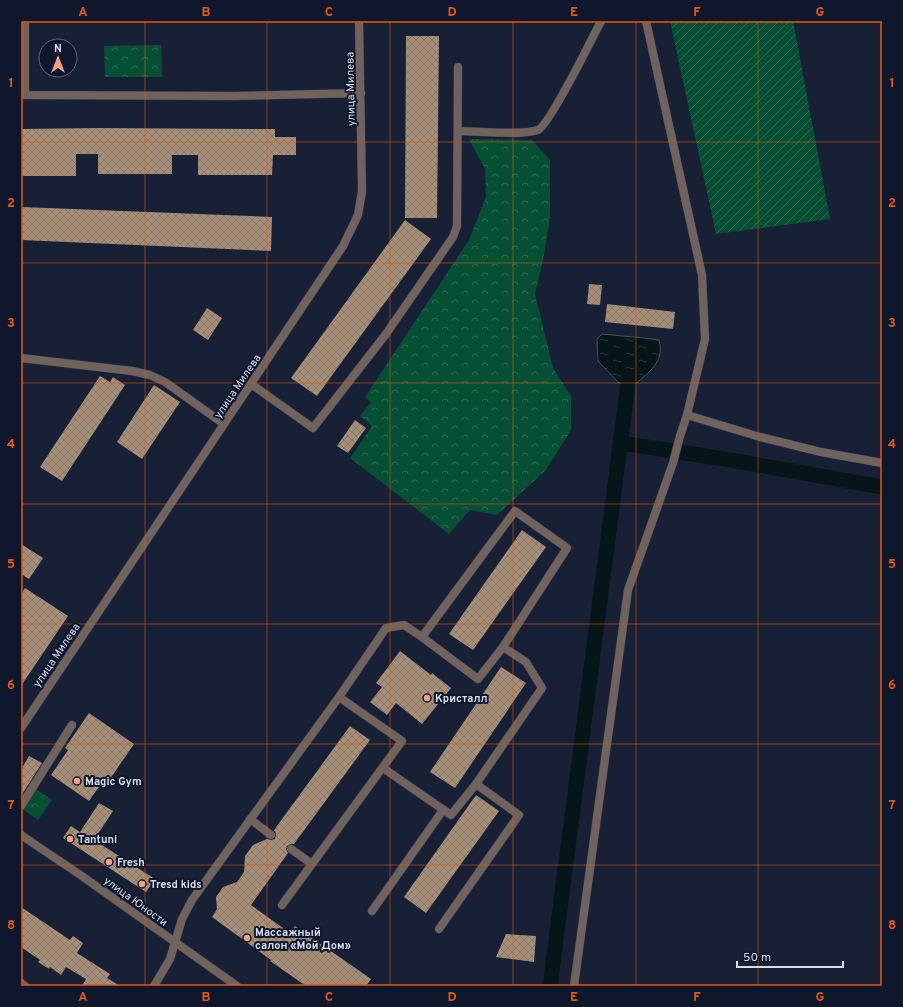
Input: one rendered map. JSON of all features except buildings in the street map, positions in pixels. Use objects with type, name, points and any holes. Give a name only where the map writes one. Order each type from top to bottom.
[{"type":"street","points":[[25,21],[25,95],[234,96],[361,94]]},
{"type":"street","name":"улица Милева","points":[[21,728],[343,246],[358,215],[362,191],[359,21]]},
{"type":"street","points":[[458,131],[524,132],[540,129],[553,111],[601,21]]},
{"type":"street","points":[[574,986],[628,590],[673,463],[687,415],[705,339],[702,275],[646,21]]},
{"type":"street","points":[[251,384],[313,428],[386,334],[453,237],[457,226],[458,67]]},
{"type":"street","points":[[21,358],[132,371],[150,375],[165,382],[224,424]]},
{"type":"street","points":[[687,415],[760,437],[882,463]]},
{"type":"street","points":[[154,986],[170,959],[182,919],[192,900],[339,696],[386,628],[404,625],[478,679],[503,647],[567,548],[515,511],[422,637]]},
{"type":"street","points":[[382,768],[451,815],[476,784],[542,688],[526,662],[503,647]]},
{"type":"street","points":[[282,905],[402,741],[339,696]]},
{"type":"street","points":[[21,806],[72,725]]},
{"type":"street","points":[[439,929],[519,815],[476,784]]},
{"type":"street","points":[[372,911],[443,810]]},
{"type":"street","points":[[250,820],[271,835]]},
{"type":"street","name":"улица Юности","points":[[21,835],[79,874],[174,943],[237,986]]},
{"type":"street","points":[[291,849],[312,864]]},
{"type":"street","points":[[21,984],[25,986]]},
{"type":"green space","points":[[670,21],[793,21],[830,219],[716,234]]},
{"type":"green space","points":[[161,45],[162,77],[105,77],[104,46]]},
{"type":"green space","points":[[469,139],[532,140],[550,160],[550,218],[543,260],[535,294],[553,368],[571,396],[571,430],[546,470],[497,515],[470,510],[449,534],[350,458],[372,426],[360,416],[371,402],[365,397],[469,240],[486,197],[485,169]]},
{"type":"green space","points":[[34,788],[52,800],[38,820],[21,808]]},
{"type":"water","points":[[602,334],[659,340],[660,354],[658,360],[650,371],[635,384],[619,383],[598,361],[597,339]]},
{"type":"waterway","points":[[550,986],[628,384]]},
{"type":"waterway","points":[[621,443],[731,460],[882,487]]},
{"type":"place","name":"Кристалл","points":[[427,698]]},
{"type":"place","name":"Magic Gym","points":[[77,781]]},
{"type":"place","name":"Tantuni","points":[[70,839]]},
{"type":"place","name":"Fresh","points":[[109,862]]},
{"type":"place","name":"Tresd kids","points":[[142,884]]},
{"type":"place","name":"Массажный салон «Мой Дом»","points":[[247,938]]}]
